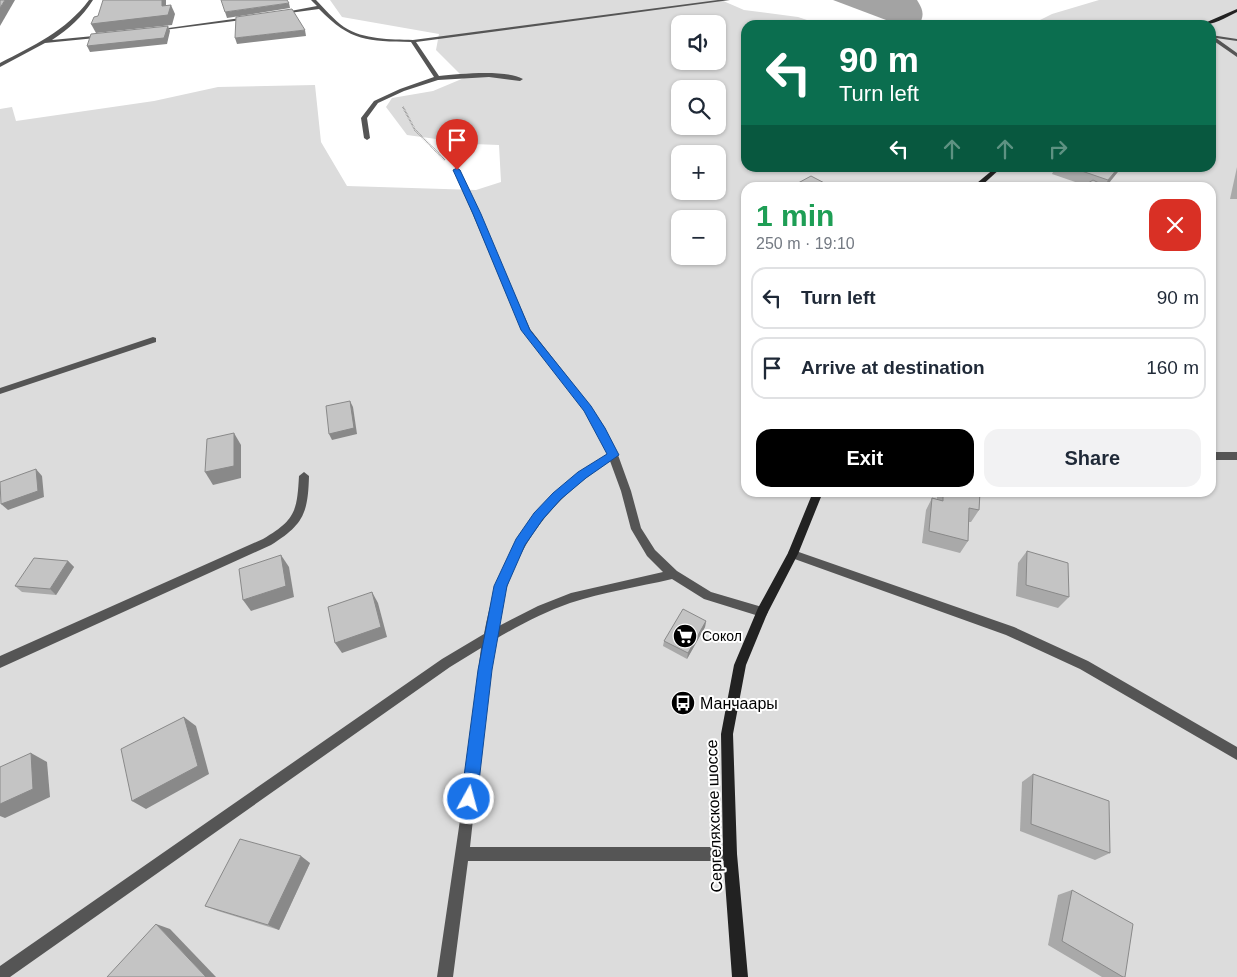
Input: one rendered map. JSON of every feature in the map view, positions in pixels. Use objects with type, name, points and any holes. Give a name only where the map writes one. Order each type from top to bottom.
[{"type":"main road","points":[[1216,21],[1237,10]]},
{"type":"main road","points":[[981,182],[993,172]]},
{"type":"main road","name":"Сергеляхское шоссе","points":[[740,977],[730,854],[727,734],[740,665],[762,612],[793,554],[816,497]]},
{"type":"street","points":[[0,65],[46,42],[73,23],[91,0]]},
{"type":"street","points":[[313,0],[342,28],[354,34],[372,38],[413,41],[728,0]]},
{"type":"street","points":[[275,14],[321,7]]},
{"type":"street","points":[[154,30],[256,17]]},
{"type":"street","points":[[46,42],[109,35]]},
{"type":"street","points":[[1216,37],[1237,40]]},
{"type":"street","points":[[1216,40],[1237,55]]},
{"type":"street","points":[[413,41],[437,78]]},
{"type":"street","points":[[367,138],[364,118],[376,102],[402,90],[437,78],[483,75],[503,76],[520,80]]},
{"type":"street","points":[[457,170],[526,330],[588,409],[600,428],[614,455],[636,529],[652,553],[672,574],[708,596],[762,612]]},
{"type":"street","points":[[0,391],[153,340]]},
{"type":"street","points":[[445,977],[463,854],[490,636],[500,586],[520,542],[539,516],[557,496],[582,475],[614,455]]},
{"type":"street","points":[[1216,456],[1237,456]]},
{"type":"street","points":[[0,662],[267,542],[283,533],[294,522],[301,510],[304,476]]},
{"type":"street","points":[[793,554],[1010,631],[1084,665],[1237,754]]},
{"type":"street","points":[[0,975],[430,675],[490,636],[515,622],[558,603],[588,593],[672,574]]},
{"type":"street","points":[[463,854],[730,854]]},
{"type":"path","points":[[402,90],[403,108],[415,130],[432,149],[457,170]]},
{"type":"shaded area","points":[[330,0],[721,0],[744,10],[798,17],[807,20],[741,20],[741,172],[1216,172],[1216,20],[1040,20],[1052,14],[1099,0],[1237,0],[1237,977],[0,977],[0,109],[12,107],[16,121],[154,101],[218,87],[315,85],[321,142],[347,186],[476,190],[501,182],[499,145],[473,144],[407,135],[386,107],[392,98],[433,91],[464,78],[436,50],[439,34],[342,17]]},
{"type":"shaded area","points":[[833,0],[917,0],[923,14],[921,20],[886,20]]},
{"type":"building","points":[[0,0],[5,0],[0,8]]},
{"type":"building","points":[[103,0],[162,0],[162,6],[171,5],[168,15],[91,24],[94,17],[98,16]]},
{"type":"building","points":[[221,0],[287,0],[289,3],[225,12]]},
{"type":"building","points":[[292,9],[305,30],[235,38],[236,17]]},
{"type":"building","points":[[168,26],[164,38],[87,46],[91,34]]},
{"type":"building","points":[[1085,172],[1115,172],[1108,180]]},
{"type":"building","points":[[811,176],[822,182],[800,182]]},
{"type":"building","points":[[350,401],[354,428],[329,434],[326,406]]},
{"type":"building","points":[[234,433],[234,466],[205,472],[207,439]]},
{"type":"building","points":[[36,469],[38,491],[1,504],[0,482]]},
{"type":"building","points":[[943,497],[980,497],[979,510],[969,508],[968,541],[929,531],[932,498],[943,501]]},
{"type":"building","points":[[1027,551],[1068,563],[1069,597],[1026,585]]},
{"type":"building","points":[[281,555],[286,586],[243,600],[239,569]]},
{"type":"building","points":[[34,558],[68,561],[50,589],[15,586]]},
{"type":"building","points":[[372,592],[381,627],[335,643],[328,607]]},
{"type":"building","name":"Сокол","points":[[683,609],[706,621],[688,653],[664,641]]},
{"type":"building","points":[[184,717],[198,766],[132,801],[121,749]]},
{"type":"building","points":[[31,753],[33,789],[0,804],[0,767]]},
{"type":"building","points":[[1033,774],[1109,801],[1110,853],[1031,824]]},
{"type":"building","points":[[240,839],[301,856],[268,925],[205,906]]},
{"type":"building","points":[[1072,890],[1133,924],[1125,977],[1062,941]]},
{"type":"building","points":[[156,924],[206,977],[107,977]]},
{"type":"place","name":"Сокол","points":[[685,636]]},
{"type":"place","name":"Манчаары","points":[[683,703]]},
{"type":"route","points":[[457,170],[526,330],[588,409],[614,455],[582,475],[557,496],[539,516],[520,542],[500,586],[485,670],[469,799]]}]
